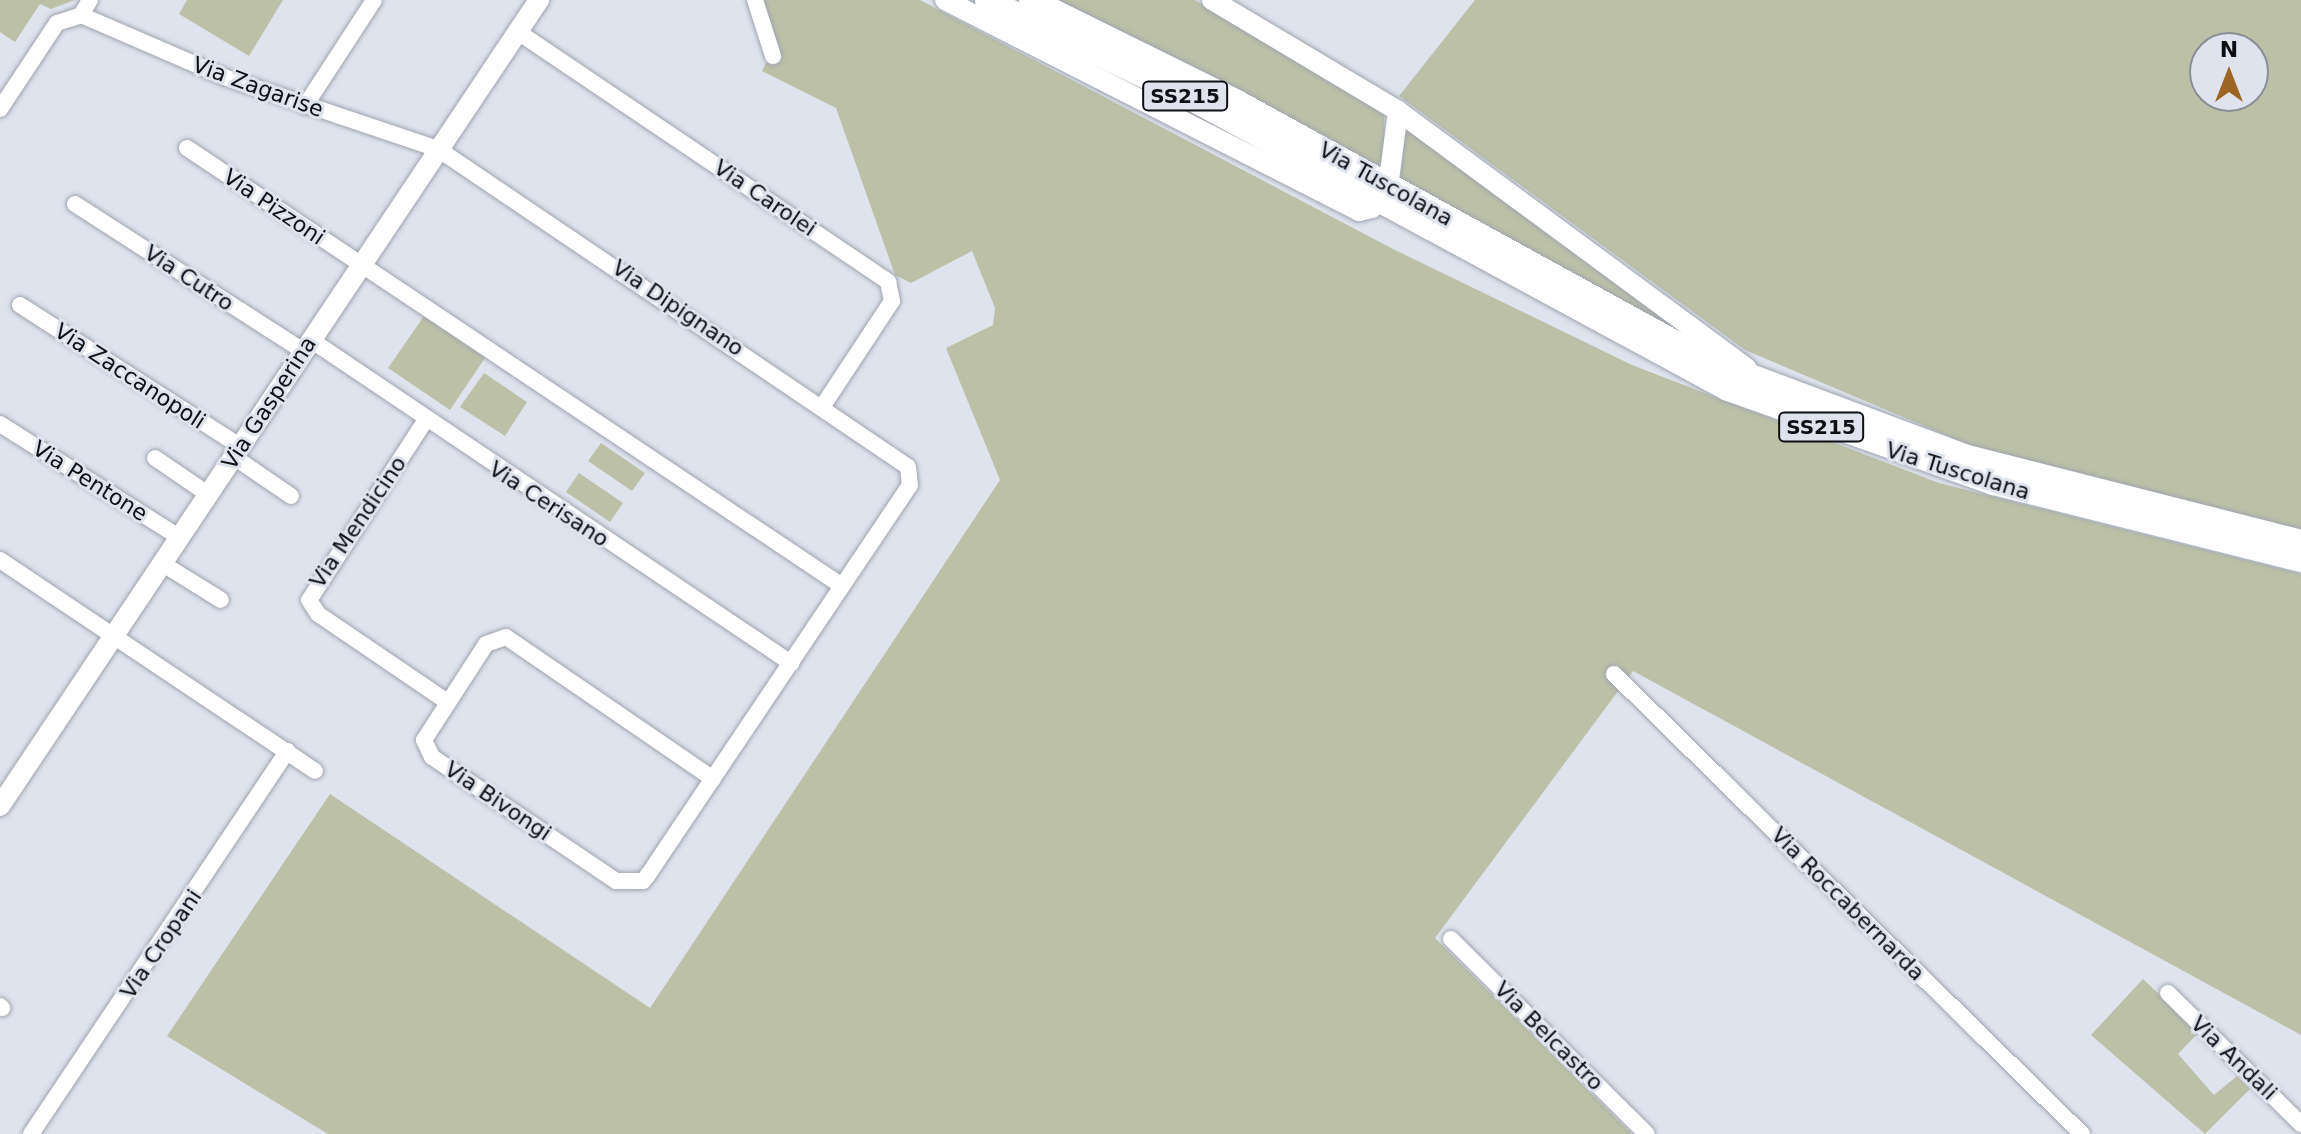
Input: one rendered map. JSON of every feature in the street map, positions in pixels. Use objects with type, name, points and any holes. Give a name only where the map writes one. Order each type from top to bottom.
[{"type":"main road","name":"Via Tuscolana","points":[[987,0],[1383,192],[1649,351],[1818,426],[2023,491],[2301,560]]},
{"type":"main road","name":"Via Tuscolana","points":[[1031,0],[1383,192],[1664,340],[1783,392],[1964,456],[2301,542]]},
{"type":"street","points":[[0,109],[57,23],[81,15],[90,0]]},
{"type":"street","points":[[305,106],[374,0]]},
{"type":"street","name":"Via Gasperina","points":[[0,806],[539,0]]},
{"type":"street","points":[[755,0],[773,56]]},
{"type":"street","name":"Via Tuscolana","points":[[945,0],[1355,210],[1383,192]]},
{"type":"street","points":[[966,0],[1012,33]]},
{"type":"street","name":"Via Tuscolana","points":[[1212,0],[1398,111],[1691,332],[1783,392]]},
{"type":"street","name":"Via Zagarise","points":[[81,15],[305,106],[438,149]]},
{"type":"street","name":"Via Carolei","points":[[518,32],[888,282],[892,301],[822,407]]},
{"type":"street","points":[[1383,192],[1398,111]]},
{"type":"street","name":"Via Pizzoni","points":[[187,148],[361,266]]},
{"type":"street","name":"Via Dipignano","points":[[438,149],[822,407],[911,473]]},
{"type":"street","name":"Via Cutro","points":[[75,204],[307,346]]},
{"type":"street","points":[[361,266],[842,586]]},
{"type":"street","name":"Via Zaccanopoli","points":[[20,305],[237,452],[291,496]]},
{"type":"street","name":"Via Cerisano","points":[[307,346],[791,663]]},
{"type":"street","name":"Via Mendicino","points":[[425,421],[309,600],[318,614],[446,701]]},
{"type":"street","name":"Via Pentone","points":[[0,424],[180,538]]},
{"type":"street","points":[[155,458],[209,495]]},
{"type":"street","name":"Via Bivongi","points":[[713,779],[506,637],[488,641],[425,736],[430,754],[623,884],[646,878],[713,779],[791,663],[842,586],[911,473]]},
{"type":"street","points":[[0,560],[315,771]]},
{"type":"street","points":[[163,564],[221,600]]},
{"type":"street","name":"Via Roccabernarda","points":[[1614,674],[2082,1134]]},
{"type":"street","name":"Via Cropani","points":[[31,1134],[287,751]]},
{"type":"street","name":"Via Belcastro","points":[[1451,939],[1647,1134]]},
{"type":"street","name":"Via Andali","points":[[2168,993],[2301,1124]]},
{"type":"green space","points":[[0,0],[75,0],[51,9],[40,4],[15,42],[0,32]]},
{"type":"green space","points":[[187,0],[283,0],[249,56],[179,14]]},
{"type":"green space","points":[[761,0],[920,0],[1393,249],[1632,365],[1939,483],[2301,574],[2301,1035],[1633,671],[1435,938],[1632,1134],[328,1134],[167,1036],[330,794],[650,1008],[1000,480],[946,348],[993,325],[995,308],[972,251],[911,283],[895,275],[836,108],[762,71],[775,45]]},
{"type":"green space","points":[[1044,0],[1195,0],[1384,113],[1385,162],[1370,167]]},
{"type":"green space","points":[[1475,0],[2301,0],[2301,530],[1981,450],[1745,350],[1399,96]]},
{"type":"green space","points":[[1406,128],[1686,336],[1400,179]]},
{"type":"green space","points":[[424,316],[485,358],[450,410],[388,368]]},
{"type":"green space","points":[[484,373],[527,402],[505,436],[460,407]]},
{"type":"green space","points":[[601,443],[645,473],[632,491],[588,461]]},
{"type":"green space","points":[[579,473],[623,503],[610,522],[566,492]]},
{"type":"green space","points":[[2143,979],[2199,1032],[2178,1054],[2214,1095],[2237,1076],[2250,1089],[2205,1134],[2091,1035]]}]
